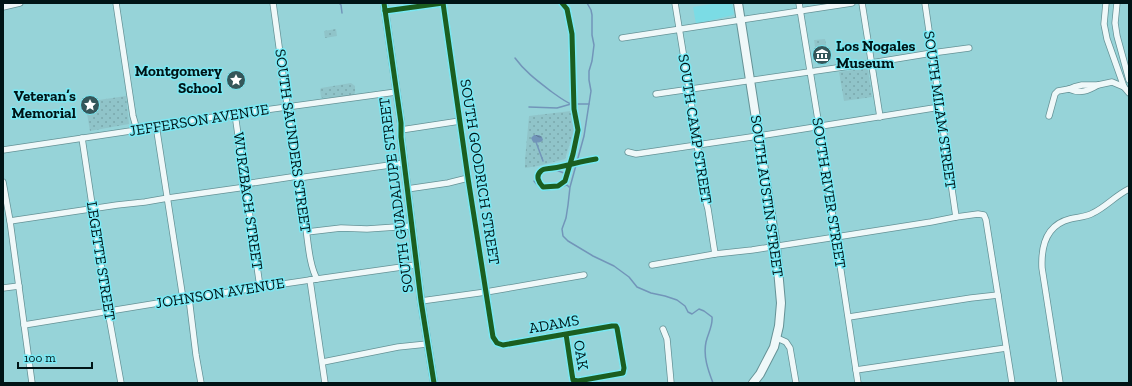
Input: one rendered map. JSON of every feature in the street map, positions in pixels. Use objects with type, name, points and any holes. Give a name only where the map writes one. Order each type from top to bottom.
[{"type":"main road","name":"SOUTH AUSTIN STREET","points":[[738,3],[776,247],[781,303],[781,315],[777,338],[768,360],[753,383]]},
{"type":"street","points":[[3,7],[20,3]]},
{"type":"street","points":[[116,3],[136,130]]},
{"type":"street","name":"SOUTH SAUNDERS STREET","points":[[273,3],[298,177],[314,274],[317,279]]},
{"type":"street","name":"SOUTH GUADALUPE STREET","points":[[384,3],[401,130],[416,266],[434,383]]},
{"type":"street","points":[[385,11],[443,3]]},
{"type":"street","name":"SOUTH GOODRICH STREET","points":[[443,3],[493,337],[497,343]]},
{"type":"street","name":"SOUTH CAMP STREET","points":[[675,3],[716,254]]},
{"type":"street","name":"SOUTH RIVER STREET","points":[[799,3],[849,317],[858,383]]},
{"type":"street","points":[[622,38],[852,3]]},
{"type":"street","points":[[862,3],[880,117]]},
{"type":"street","name":"SOUTH MILAM STREET","points":[[924,3],[956,217]]},
{"type":"street","points":[[1106,3],[1104,24],[1107,39],[1119,75],[1124,87],[1129,93]]},
{"type":"street","points":[[1117,3],[1115,23],[1117,36],[1129,80]]},
{"type":"street","points":[[656,94],[968,48]]},
{"type":"street","points":[[1049,116],[1055,94],[1058,91],[1069,89],[1076,92],[1084,92],[1098,85],[1112,82],[1119,75]]},
{"type":"street","points":[[1112,82],[1124,87]]},
{"type":"street","name":"JEFFERSON AVENUE","points":[[3,150],[136,130],[156,125],[396,92]]},
{"type":"street","points":[[628,152],[636,154],[940,107]]},
{"type":"street","name":"WURZBACH STREET","points":[[235,114],[260,287]]},
{"type":"street","points":[[401,130],[460,121]]},
{"type":"street","points":[[156,125],[201,383]]},
{"type":"street","name":"LEGETTE STREET","points":[[82,138],[108,311],[121,383]]},
{"type":"street","points":[[10,221],[145,202],[298,177],[404,163]]},
{"type":"street","points":[[407,188],[448,183],[468,178]]},
{"type":"street","points":[[3,182],[10,221],[32,383]]},
{"type":"street","points":[[1060,383],[1042,268],[1042,255],[1047,236],[1060,223],[1070,219],[1093,214],[1129,189]]},
{"type":"street","points":[[652,265],[716,254],[776,247],[956,217],[978,214],[984,215],[1012,383]]},
{"type":"street","points":[[307,232],[341,228],[367,229],[412,226]]},
{"type":"street","name":"JOHNSON AVENUE","points":[[24,325],[186,298],[416,266]]},
{"type":"street","points":[[421,301],[486,292],[584,275]]},
{"type":"street","points":[[310,280],[325,383]]},
{"type":"street","points":[[3,288],[19,286]]},
{"type":"street","points":[[849,317],[998,295]]},
{"type":"street","name":"ADAMS","points":[[497,343],[503,345],[616,326],[623,373],[578,381],[574,380]]},
{"type":"street","points":[[663,329],[667,339],[671,383]]},
{"type":"street","name":"OAK","points":[[566,334],[574,380]]},
{"type":"street","points":[[777,338],[786,342],[790,348],[796,383]]},
{"type":"street","points":[[323,362],[398,347],[427,344]]},
{"type":"street","points":[[856,370],[1006,348]]},
{"type":"shaded area","points":[[712,3],[732,3],[734,14],[696,24],[693,7]]},
{"type":"shaded area","points":[[336,29],[337,36],[325,38],[324,31]]},
{"type":"shaded area","points":[[825,39],[829,63],[818,65],[814,40]]},
{"type":"shaded area","points":[[866,68],[868,70],[872,97],[844,101],[839,72]]},
{"type":"shaded area","points":[[351,83],[355,86],[354,95],[321,97],[321,88]]},
{"type":"shaded area","points":[[126,96],[129,124],[90,131],[85,102]]},
{"type":"shaded area","points":[[571,111],[574,130],[565,159],[525,168],[529,116]]},
{"type":"water","points":[[534,135],[539,135],[543,140],[541,142],[533,142],[531,138]]},
{"type":"waterway","points":[[339,3],[341,5],[342,13]]},
{"type":"waterway","points":[[568,3],[575,3]]},
{"type":"waterway","points":[[587,3],[592,15],[592,35],[594,45],[589,71],[591,91],[584,136],[570,187],[566,218],[562,229],[563,236],[568,241],[593,256],[614,266],[629,277],[637,287],[651,293],[677,300],[685,306],[688,312],[692,314],[699,309],[712,317],[705,352],[713,383]]},
{"type":"waterway","points":[[515,58],[537,81],[571,104]]},
{"type":"waterway","points":[[529,107],[557,108],[571,104]]},
{"type":"waterway","points":[[575,104],[589,104]]},
{"type":"waterway","points":[[536,142],[543,161]]},
{"type":"waterway","points":[[556,170],[564,173]]},
{"type":"waterway","points":[[534,181],[538,186],[545,190],[567,185],[569,187]]},
{"type":"cycle path","points":[[384,3],[401,123],[401,137],[421,301],[434,383]]},
{"type":"cycle path","points":[[443,3],[493,337],[497,343],[503,345],[612,326],[616,326],[624,368],[623,373],[578,381],[573,380],[572,374],[566,334]]},
{"type":"cycle path","points":[[385,11],[443,3]]},
{"type":"cycle path","points":[[562,3],[567,9],[572,34],[574,109],[578,130],[573,154],[565,181],[558,186],[543,187],[539,181],[538,175],[544,169],[564,166],[569,165],[574,164],[579,162],[596,159]]},
{"type":"place","name":"Los Nogales Museum","points":[[822,55]]},
{"type":"place","name":"Montgomery School","points":[[236,80]]},
{"type":"place","name":"Veteran’s Memorial","points":[[90,105]]}]
